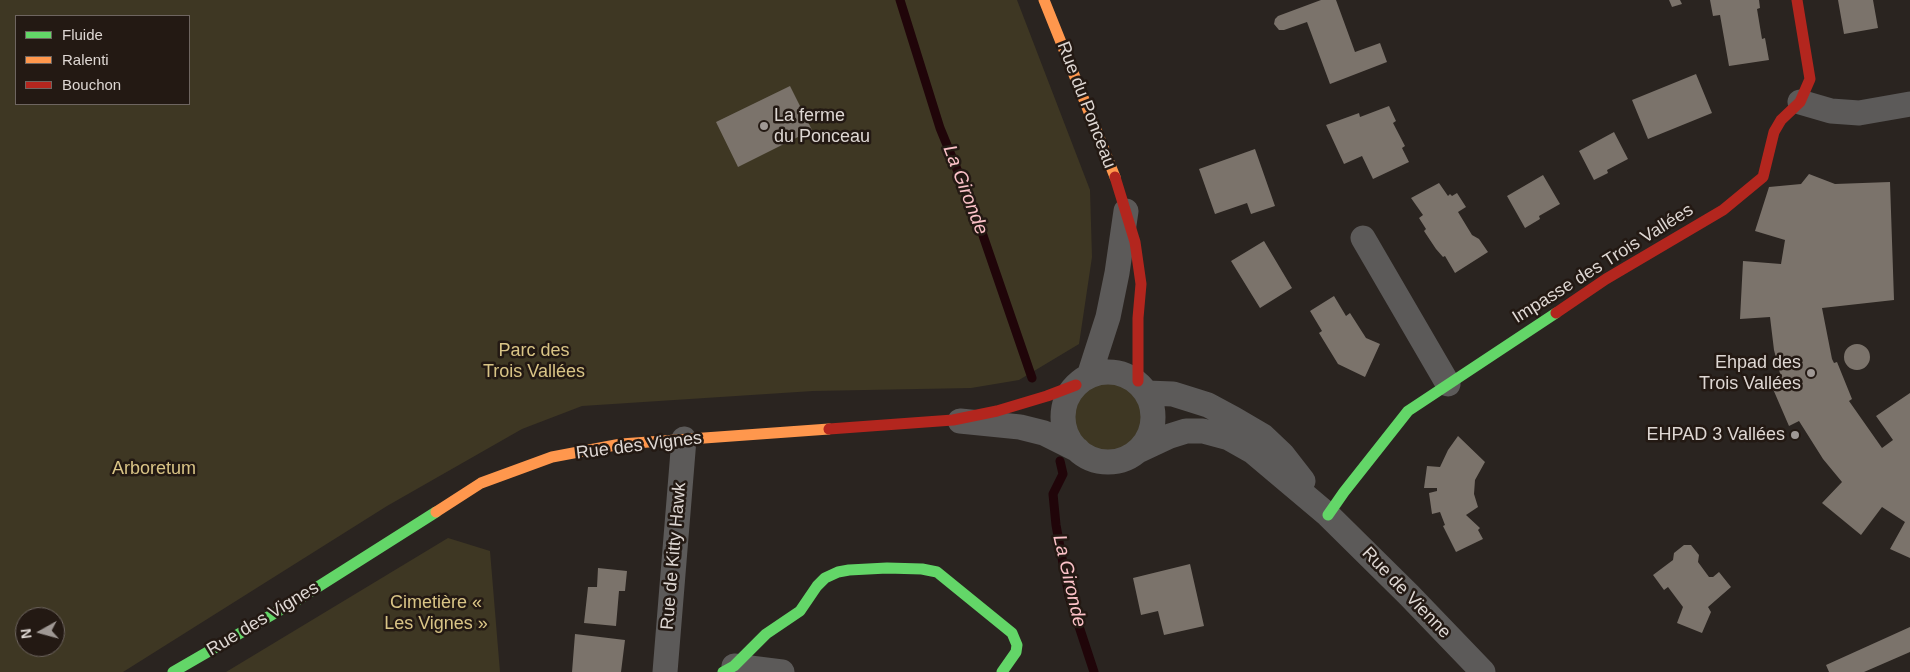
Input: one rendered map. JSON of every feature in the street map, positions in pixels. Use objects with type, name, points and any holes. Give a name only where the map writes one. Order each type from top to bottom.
[{"type":"street","name":"Rue du Ponceau","points":[[1044,0],[1108,157],[1135,242],[1141,284],[1138,318],[1142,387]]},
{"type":"street","name":"Impasse des Trois Vallées","points":[[1328,516],[1344,492],[1408,411],[1606,279],[1723,210],[1763,177],[1774,132],[1781,120],[1800,102],[1810,79],[1797,0]]},
{"type":"street","points":[[1800,102],[1831,111],[1859,113],[1910,104]]},
{"type":"street","name":"Rue du Ponceau","points":[[1082,380],[1108,317],[1117,273],[1126,211]]},
{"type":"street","points":[[1363,238],[1448,384]]},
{"type":"street","points":[[1108,371],[1118,373],[1142,387],[1153,408],[1153,424],[1148,439],[1138,451],[1124,460],[1108,462],[1091,459],[1078,450],[1068,439],[1063,411],[1068,397],[1082,380],[1108,371]]},
{"type":"street","name":"Rue des Vignes","points":[[173,672],[294,602],[481,483],[552,457],[621,444],[953,420],[998,411],[1047,396],[1082,380]]},
{"type":"street","name":"Rue de Vienne","points":[[1142,387],[1208,404],[1263,436],[1282,454],[1328,516]]},
{"type":"street","name":"Rue des Vignes","points":[[953,420],[1020,427],[1044,433],[1078,450]]},
{"type":"street","name":"Rue de Vienne","points":[[1138,451],[1170,436],[1186,431],[1203,431],[1229,438],[1252,451],[1328,516],[1409,595],[1483,672]]},
{"type":"street","name":"Rue de Kitty Hawk","points":[[665,672],[684,439]]},
{"type":"street","points":[[728,669],[766,634],[800,611],[817,586],[825,578],[838,572],[849,570],[887,568],[922,569],[937,572],[1012,633],[1017,645],[1016,652],[1002,672]]},
{"type":"street","points":[[728,669],[782,672]]},
{"type":"green space","points":[[0,0],[1017,0],[1090,190],[1092,257],[1079,344],[1019,380],[971,388],[813,391],[582,406],[522,429],[387,506],[123,672],[0,672]]},
{"type":"green space","points":[[1109,381],[1129,387],[1139,397],[1145,417],[1139,437],[1129,447],[1109,453],[1089,447],[1079,437],[1073,417],[1079,397],[1089,387]]},
{"type":"green space","name":"Cimetière « Les Vignes »","points":[[448,538],[490,551],[500,672],[226,672]]},
{"type":"building","points":[[1321,0],[1336,0],[1355,52],[1380,43],[1387,62],[1330,84],[1307,22],[1284,30],[1279,30],[1274,24],[1278,16]]},
{"type":"building","points":[[1669,0],[1680,0],[1682,4],[1672,7]]},
{"type":"building","points":[[1710,0],[1759,0],[1760,8],[1757,9],[1762,39],[1765,38],[1769,60],[1729,66],[1720,15],[1713,16]]},
{"type":"building","points":[[1838,0],[1873,0],[1878,28],[1844,34]]},
{"type":"building","points":[[1696,74],[1712,113],[1648,139],[1632,100]]},
{"type":"building","name":"La ferme du Ponceau","points":[[790,86],[812,130],[738,167],[716,122]]},
{"type":"building","points":[[1389,106],[1396,121],[1393,123],[1405,146],[1402,148],[1409,162],[1373,179],[1362,156],[1344,164],[1326,125],[1359,113],[1360,117]]},
{"type":"building","points":[[1614,132],[1628,159],[1607,170],[1608,173],[1594,180],[1579,151]]},
{"type":"building","points":[[1255,149],[1275,206],[1251,214],[1247,203],[1215,214],[1199,169]]},
{"type":"building","name":"Ehpad des Trois Vallées","points":[[1809,174],[1835,184],[1890,182],[1894,300],[1822,308],[1832,359],[1834,363],[1837,362],[1852,399],[1849,401],[1882,448],[1893,440],[1876,416],[1910,393],[1910,558],[1890,549],[1905,522],[1882,507],[1861,535],[1822,503],[1842,482],[1823,459],[1799,421],[1789,426],[1773,389],[1783,385],[1774,350],[1770,317],[1740,319],[1743,261],[1781,264],[1785,240],[1755,231],[1769,187],[1801,184]]},
{"type":"building","points":[[1543,175],[1560,204],[1539,216],[1540,219],[1525,228],[1507,196]]},
{"type":"building","points":[[1439,183],[1448,196],[1457,193],[1466,207],[1458,212],[1472,235],[1479,239],[1488,252],[1455,273],[1445,256],[1443,257],[1436,249],[1424,231],[1426,229],[1419,218],[1423,215],[1411,198]]},
{"type":"building","points":[[1264,241],[1292,288],[1260,308],[1231,261]]},
{"type":"building","points":[[1334,296],[1346,316],[1350,313],[1366,338],[1380,344],[1365,377],[1338,364],[1319,333],[1322,331],[1310,311]]},
{"type":"building","points":[[1857,344],[1866,348],[1870,357],[1866,366],[1857,370],[1848,366],[1844,357],[1848,348]]},
{"type":"building","points":[[1458,436],[1485,462],[1475,480],[1474,494],[1478,507],[1466,515],[1480,528],[1478,530],[1483,539],[1456,552],[1443,526],[1445,525],[1440,512],[1432,514],[1429,493],[1437,491],[1437,488],[1424,488],[1427,466],[1440,467],[1448,450]]},
{"type":"building","points":[[1684,545],[1691,545],[1699,555],[1698,562],[1709,577],[1713,577],[1719,572],[1731,587],[1708,607],[1711,612],[1702,633],[1677,623],[1683,607],[1668,587],[1664,590],[1653,575],[1673,560],[1674,553]]},
{"type":"building","points":[[1190,564],[1204,626],[1164,635],[1158,611],[1141,615],[1133,578]]},
{"type":"building","points":[[598,568],[627,571],[625,591],[619,591],[616,626],[584,623],[588,587],[597,587]]},
{"type":"building","points":[[1910,627],[1910,652],[1864,672],[1829,672],[1826,665]]},
{"type":"building","points":[[575,634],[625,640],[621,672],[572,672]]},
{"type":"waterway","name":"La Gironde","points":[[900,0],[940,128],[977,218],[1032,378]]},
{"type":"waterway","name":"La Gironde","points":[[1060,461],[1063,474],[1053,494],[1056,525],[1069,596],[1094,672]]},
{"type":"traffic: fast","points":[[1328,515],[1408,411],[1556,313]]},
{"type":"traffic: fast","points":[[173,672],[294,602],[436,512]]},
{"type":"traffic: fast","points":[[723,672],[734,666],[766,634],[800,611],[817,586],[825,578],[838,572],[849,570],[887,568],[922,569],[937,572],[1012,633],[1017,645],[1016,652],[1002,672]]},
{"type":"traffic: slow","points":[[1044,0],[1115,177]]},
{"type":"traffic: slow","points":[[436,512],[481,483],[552,457],[621,444],[829,429]]},
{"type":"traffic: jam","points":[[1556,313],[1606,279],[1723,210],[1763,177],[1774,132],[1781,120],[1800,102],[1810,79],[1797,0]]},
{"type":"traffic: jam","points":[[1115,177],[1135,242],[1141,284],[1138,318],[1138,381]]},
{"type":"traffic: jam","points":[[829,429],[953,420],[997,411],[1076,385]]},
{"type":"place","name":"La ferme du Ponceau","points":[[764,126]]},
{"type":"place","name":"Ehpad des Trois Vallées","points":[[1811,373]]},
{"type":"place","name":"EHPAD 3 Vallées","points":[[1795,435]]},
{"type":"park label","name":"Parc des Trois Vallées","points":[[534,361]]},
{"type":"park label","name":"Arboretum","points":[[154,469]]}]
